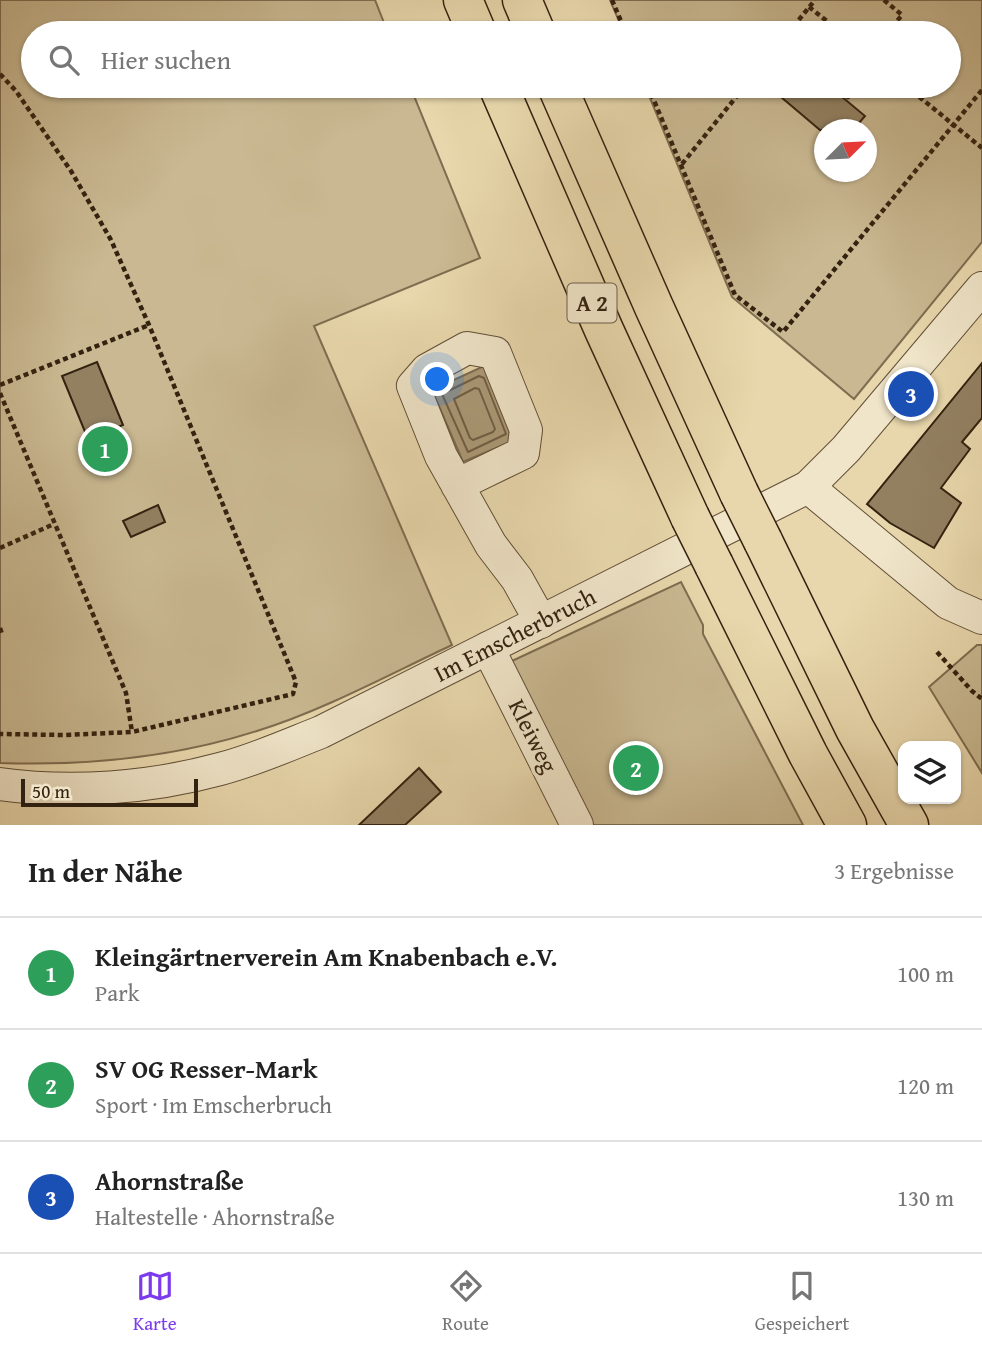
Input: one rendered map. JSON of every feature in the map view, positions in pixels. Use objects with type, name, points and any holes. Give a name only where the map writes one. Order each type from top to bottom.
[{"type":"highway","points":[[463,0],[472,21]]},
{"type":"highway","points":[[522,0],[531,21]]},
{"type":"highway","name":"A 2","points":[[503,98],[604,330],[690,517],[807,754],[847,825]]},
{"type":"highway","name":"A 2","points":[[562,98],[739,493],[855,729],[909,825]]},
{"type":"street","name":"Im Emscherbruch","points":[[0,784],[32,789],[97,788],[167,780],[220,769],[321,732],[541,622],[808,487],[846,449],[982,288]]},
{"type":"street","points":[[457,485],[491,545],[517,579],[541,622]]},
{"type":"street","points":[[808,487],[948,603],[982,618]]},
{"type":"street","name":"Kleiweg","points":[[488,648],[577,825]]},
{"type":"path","points":[[612,0],[621,21]]},
{"type":"path","points":[[798,21],[815,0]]},
{"type":"path","points":[[884,0],[902,15],[897,21]]},
{"type":"path","points":[[809,7],[827,21]]},
{"type":"path","points":[[0,74],[16,91],[71,171],[111,240],[149,325],[296,682],[293,694],[132,732],[0,734]]},
{"type":"path","points":[[653,98],[736,295],[783,332],[982,90]]},
{"type":"path","points":[[681,165],[735,98]]},
{"type":"path","points":[[921,98],[982,148]]},
{"type":"path","points":[[0,385],[149,325]]},
{"type":"path","points":[[0,393],[126,693],[132,732]]},
{"type":"path","points":[[0,548],[54,524]]},
{"type":"path","points":[[0,628],[2,634]]},
{"type":"path","points":[[937,652],[982,699]]},
{"type":"shaded area","points":[[0,0],[375,0],[383,21],[21,21],[21,98],[415,98],[480,258],[314,326],[452,645],[307,713],[225,740],[130,758],[65,763],[0,763]]},
{"type":"shaded area","points":[[610,0],[982,0],[982,242],[854,399],[732,297],[650,98],[961,98],[961,21],[619,21]]},
{"type":"shaded area","points":[[681,582],[703,625],[703,634],[803,825],[581,825],[512,677],[512,661]]},
{"type":"shaded area","points":[[977,645],[982,645],[982,773],[929,687]]},
{"type":"water","points":[[486,365],[517,439],[463,462],[432,390]]},
{"type":"building","points":[[782,98],[843,98],[865,116],[862,119],[814,119],[814,125]]},
{"type":"building","points":[[97,362],[123,425],[88,439],[62,376]]},
{"type":"building","points":[[982,363],[982,418],[962,442],[970,449],[941,488],[961,503],[934,548],[890,523],[867,504]]},
{"type":"building","points":[[158,505],[165,522],[131,537],[123,521]]},
{"type":"building","points":[[419,768],[441,792],[405,825],[359,825]]},
{"type":"place","name":"Ahornstraße","points":[[911,394]]},
{"type":"place","name":"Kleingärtnerverein Am Knabenbach e.V.","points":[[105,449]]},
{"type":"place","name":"SV OG Resser-Mark","points":[[636,768]]}]
